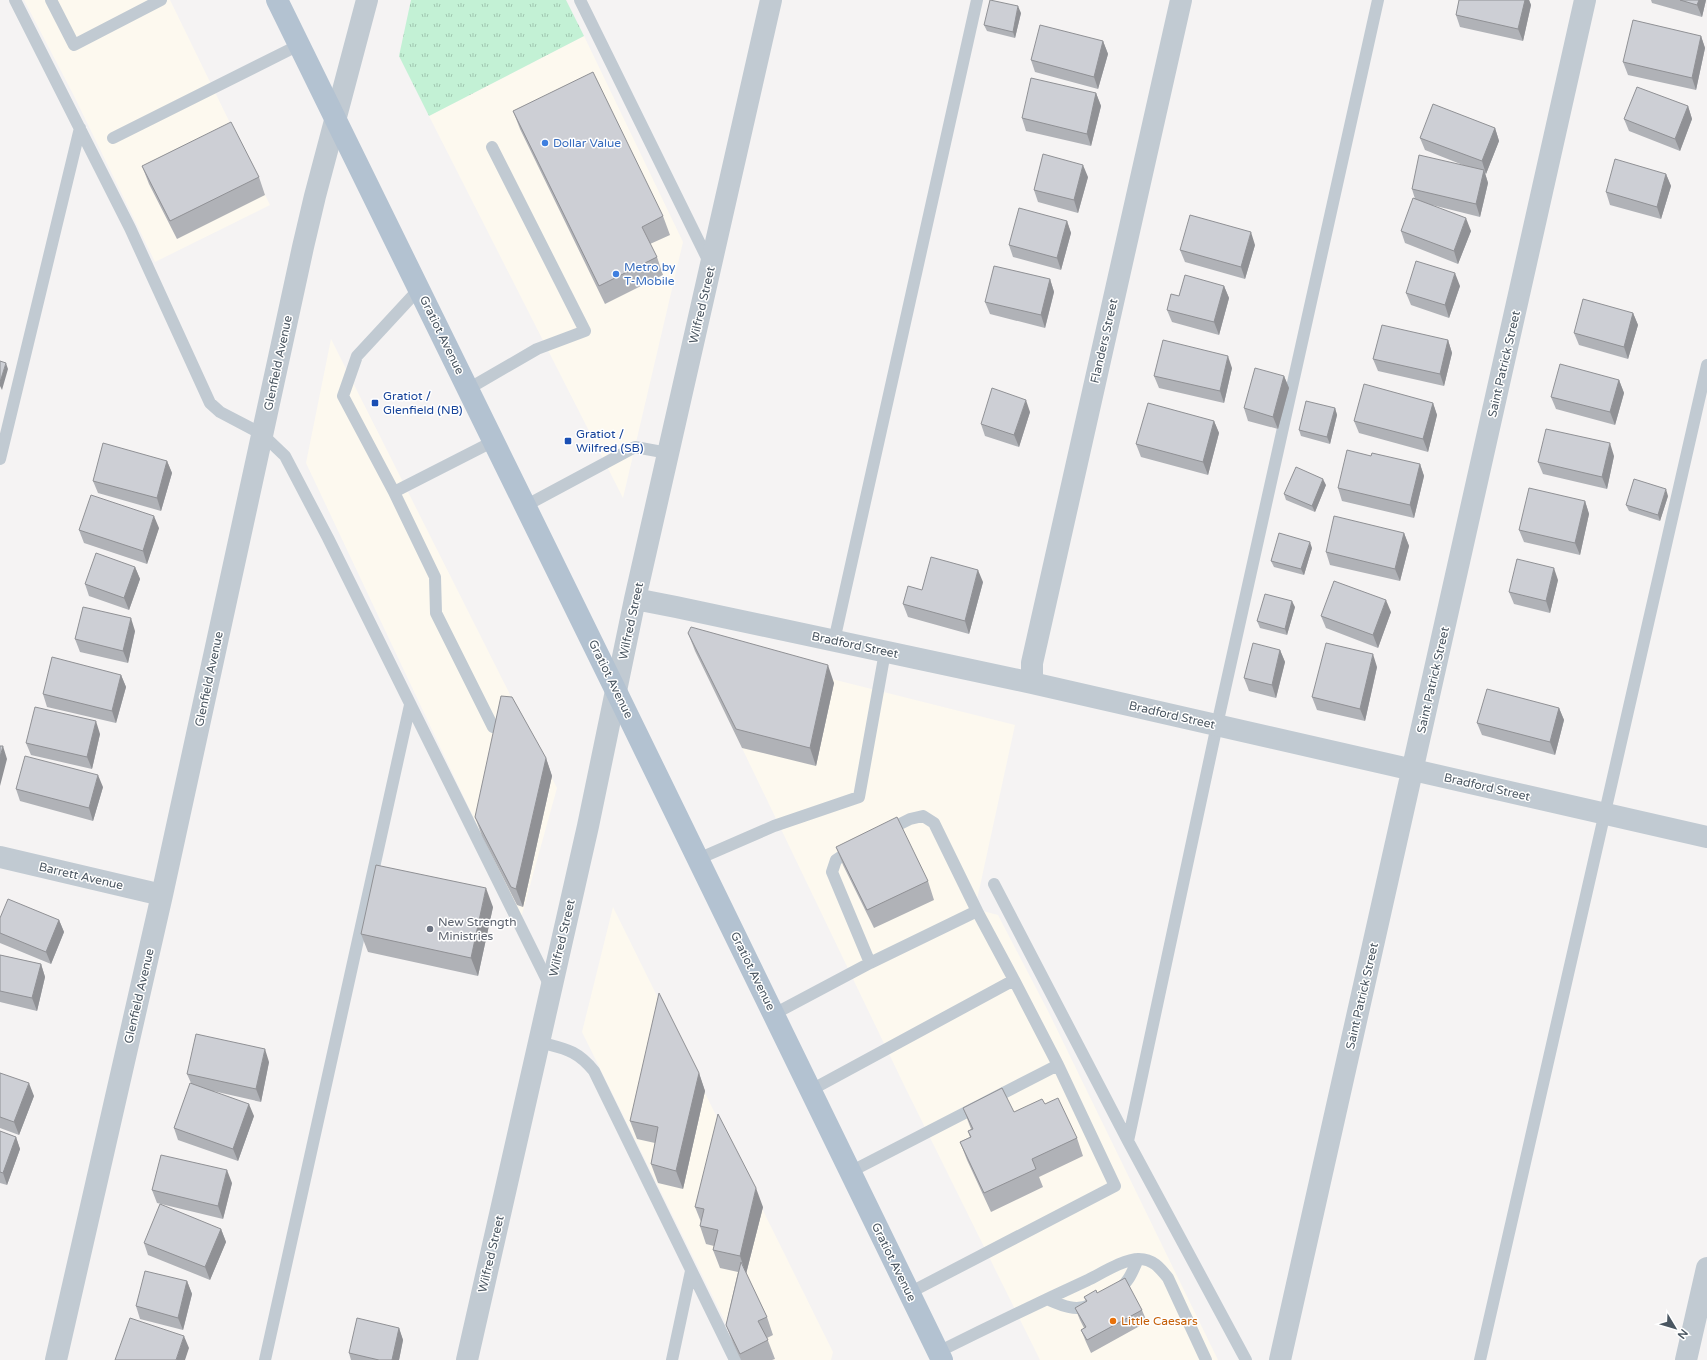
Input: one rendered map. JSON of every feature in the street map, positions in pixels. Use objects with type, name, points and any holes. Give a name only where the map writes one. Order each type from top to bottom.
[{"type":"main road","name":"Gratiot Avenue","points":[[277,0],[811,1090],[909,1293],[936,1357]]},
{"type":"street","name":"Glenfield Avenue","points":[[56,1360],[162,895],[315,196],[367,0]]},
{"type":"street","name":"Wilfred Street","points":[[467,1360],[551,988],[635,599],[771,0]]},
{"type":"street","name":"Flanders Street","points":[[1032,682],[1032,663],[1181,0]]},
{"type":"street","name":"Saint Patrick Street","points":[[1280,1360],[1585,0]]},
{"type":"street","name":"Bradford Street","points":[[635,599],[676,606],[885,652],[1032,682],[1707,837]]},
{"type":"street","name":"Barrett Avenue","points":[[0,858],[162,895]]},
{"type":"street","points":[[1686,1360],[1707,1268]]},
{"type":"lane","points":[[15,0],[130,228],[210,403],[220,412],[262,434],[285,456],[328,538],[551,988]]},
{"type":"lane","points":[[51,0],[74,45],[161,0]]},
{"type":"lane","points":[[580,0],[711,265]]},
{"type":"lane","points":[[834,641],[977,0]]},
{"type":"lane","points":[[1128,1141],[1378,0]]},
{"type":"lane","points":[[113,138],[299,45]]},
{"type":"lane","points":[[0,459],[80,128]]},
{"type":"lane","points":[[468,388],[537,348],[585,331],[492,148]]},
{"type":"lane","points":[[419,289],[357,356],[343,396],[394,492],[435,577],[436,613],[492,726]]},
{"type":"lane","points":[[1480,1360],[1707,365]]},
{"type":"lane","points":[[394,492],[494,441]]},
{"type":"lane","points":[[525,506],[635,447],[668,453]]},
{"type":"lane","points":[[698,859],[774,826],[859,798],[885,652]]},
{"type":"lane","points":[[264,1360],[410,705]]},
{"type":"lane","points":[[870,963],[832,872],[836,860],[871,839],[910,819],[923,816],[934,823],[977,911],[1058,1065],[1115,1186],[909,1293]]},
{"type":"lane","points":[[994,884],[1128,1141],[1246,1360]]},
{"type":"lane","points":[[774,1014],[870,963],[977,911]]},
{"type":"lane","points":[[811,1090],[1014,980]]},
{"type":"lane","points":[[538,1042],[573,1052],[584,1059],[594,1071],[734,1360]]},
{"type":"lane","points":[[850,1172],[1058,1065]]},
{"type":"lane","points":[[1047,1299],[1066,1307],[1088,1307],[1123,1287],[1131,1276],[1138,1259]]},
{"type":"lane","points":[[936,1357],[1047,1299],[1123,1264],[1138,1259],[1150,1261],[1159,1267],[1168,1278],[1206,1360]]},
{"type":"lane","points":[[672,1360],[691,1271]]},
{"type":"shaded area","points":[[24,0],[170,0],[270,205],[155,262],[73,94]]},
{"type":"shaded area","points":[[584,36],[683,242],[623,498],[429,116]]},
{"type":"shaded area","points":[[331,339],[557,788],[521,918],[306,463]]},
{"type":"shaded area","points":[[692,644],[1015,725],[975,909],[998,915],[1049,1013],[1218,1360],[1040,1360],[904,1085]]},
{"type":"shaded area","points":[[613,907],[833,1352],[831,1360],[744,1360],[582,1032]]},
{"type":"green space","points":[[411,0],[566,0],[584,36],[429,116],[399,56]]},
{"type":"building","points":[[990,0],[1018,6],[1013,32],[984,25]]},
{"type":"building","points":[[1459,0],[1525,0],[1518,29],[1456,15]]},
{"type":"building","points":[[1680,0],[1699,0],[1697,5]]},
{"type":"building","points":[[1633,20],[1701,36],[1692,78],[1623,62]]},
{"type":"building","points":[[1040,25],[1103,41],[1094,77],[1031,60]]},
{"type":"building","points":[[593,72],[663,216],[642,227],[657,257],[599,286],[513,111]]},
{"type":"building","points":[[1031,78],[1096,93],[1087,134],[1022,118]]},
{"type":"building","points":[[1637,87],[1688,106],[1675,139],[1624,119]]},
{"type":"building","points":[[1433,104],[1495,128],[1482,161],[1420,138]]},
{"type":"building","points":[[231,122],[259,177],[170,221],[142,166]]},
{"type":"building","points":[[1043,154],[1083,165],[1074,200],[1034,190]]},
{"type":"building","points":[[1419,155],[1484,170],[1476,204],[1412,189]]},
{"type":"building","points":[[1615,159],[1666,174],[1657,207],[1606,192]]},
{"type":"building","points":[[1413,198],[1466,218],[1454,251],[1401,231]]},
{"type":"building","points":[[1019,208],[1067,221],[1057,258],[1009,245]]},
{"type":"building","points":[[1190,215],[1251,232],[1241,267],[1180,250]]},
{"type":"building","points":[[1416,261],[1455,273],[1445,305],[1406,293]]},
{"type":"building","points":[[994,266],[1050,279],[1041,315],[985,302]]},
{"type":"building","points":[[1185,275],[1224,286],[1214,322],[1167,310],[1171,294],[1179,296]]},
{"type":"building","points":[[1583,299],[1633,313],[1624,347],[1574,333]]},
{"type":"building","points":[[1382,325],[1448,340],[1440,374],[1373,359]]},
{"type":"building","points":[[1163,340],[1228,356],[1220,391],[1154,376]]},
{"type":"building","points":[[0,361],[6,363],[0,382]]},
{"type":"building","points":[[1560,364],[1619,380],[1610,412],[1551,397]]},
{"type":"building","points":[[1255,368],[1284,376],[1273,417],[1244,408]]},
{"type":"building","points":[[1364,384],[1433,403],[1423,439],[1354,421]]},
{"type":"building","points":[[992,388],[1026,400],[1014,435],[981,424]]},
{"type":"building","points":[[1306,401],[1335,408],[1327,437],[1299,430]]},
{"type":"building","points":[[1148,403],[1214,421],[1203,462],[1136,444]]},
{"type":"building","points":[[1546,429],[1610,443],[1602,477],[1538,462]]},
{"type":"building","points":[[103,443],[167,461],[157,498],[93,481]]},
{"type":"building","points":[[1347,450],[1371,456],[1372,453],[1420,464],[1410,505],[1338,488]]},
{"type":"building","points":[[1296,467],[1323,479],[1312,506],[1284,494]]},
{"type":"building","points":[[1634,479],[1666,489],[1658,515],[1626,505]]},
{"type":"building","points":[[1529,488],[1585,501],[1575,543],[1519,530]]},
{"type":"building","points":[[91,495],[154,516],[143,551],[79,530]]},
{"type":"building","points":[[1334,516],[1404,533],[1395,569],[1326,552]]},
{"type":"building","points":[[1279,533],[1310,542],[1301,569],[1271,561]]},
{"type":"building","points":[[96,553],[135,567],[124,598],[85,584]]},
{"type":"building","points":[[931,557],[978,570],[965,621],[903,604],[908,586],[922,590]]},
{"type":"building","points":[[1517,559],[1554,568],[1546,601],[1509,592]]},
{"type":"building","points":[[1334,581],[1386,600],[1373,635],[1321,616]]},
{"type":"building","points":[[1265,594],[1292,601],[1285,629],[1257,621]]},
{"type":"building","points":[[83,607],[131,618],[123,651],[75,639]]},
{"type":"building","points":[[691,627],[828,665],[810,748],[736,729],[688,633]]},
{"type":"building","points":[[1253,643],[1280,650],[1272,685],[1244,678]]},
{"type":"building","points":[[1326,643],[1373,654],[1360,709],[1312,697]]},
{"type":"building","points":[[52,657],[121,675],[112,711],[43,694]]},
{"type":"building","points":[[1487,689],[1559,708],[1550,742],[1477,723]]},
{"type":"building","points":[[501,696],[512,697],[546,758],[516,889],[511,887],[475,817]]},
{"type":"building","points":[[35,707],[96,721],[87,757],[26,743]]},
{"type":"building","points":[[0,746],[3,746],[0,757]]},
{"type":"building","points":[[25,756],[98,775],[89,808],[16,789]]},
{"type":"building","points":[[897,817],[928,881],[867,910],[836,847]]},
{"type":"building","name":"New Strength Ministries","points":[[376,865],[486,888],[471,958],[361,934]]},
{"type":"building","points":[[8,899],[59,920],[46,952],[0,933],[0,918]]},
{"type":"building","points":[[0,955],[41,964],[32,998],[0,991]]},
{"type":"building","points":[[659,993],[699,1073],[676,1171],[651,1164],[658,1127],[630,1121]]},
{"type":"building","points":[[196,1034],[265,1049],[256,1089],[187,1074]]},
{"type":"building","points":[[0,1073],[29,1083],[14,1122],[0,1117]]},
{"type":"building","points":[[190,1083],[249,1104],[233,1149],[174,1128]]},
{"type":"building","points":[[1002,1088],[1014,1112],[1042,1099],[1045,1104],[1058,1098],[1077,1138],[1032,1159],[1036,1169],[984,1193],[960,1142],[971,1137],[968,1131],[973,1129],[963,1108]]},
{"type":"building","points":[[718,1114],[756,1188],[740,1256],[713,1250],[718,1230],[700,1226],[704,1209],[695,1207]]},
{"type":"building","points":[[0,1131],[16,1137],[3,1173],[0,1172]]},
{"type":"building","points":[[161,1155],[227,1170],[218,1206],[152,1190]]},
{"type":"building","points":[[160,1204],[221,1229],[205,1267],[144,1243]]},
{"type":"building","points":[[741,1262],[767,1317],[758,1321],[768,1340],[740,1354],[726,1325]]},
{"type":"building","points":[[145,1271],[187,1281],[178,1318],[136,1306]]},
{"type":"building","name":"Little Caesars","points":[[1125,1278],[1142,1310],[1087,1340],[1081,1330],[1086,1327],[1075,1308],[1087,1301],[1084,1297],[1096,1290],[1097,1293]]},
{"type":"building","points":[[130,1318],[184,1336],[176,1360],[115,1360]]},
{"type":"building","points":[[357,1318],[399,1328],[392,1360],[379,1360],[349,1353]]},
{"type":"place","name":"Dollar Value","points":[[545,143]]},
{"type":"place","name":"Metro by T-Mobile","points":[[616,274]]},
{"type":"place","name":"Gratiot / Glenfield (NB)","points":[[375,403]]},
{"type":"place","name":"Gratiot / Wilfred (SB)","points":[[568,441]]},
{"type":"place","name":"New Strength Ministries","points":[[430,929]]},
{"type":"place","name":"Little Caesars","points":[[1113,1321]]}]
